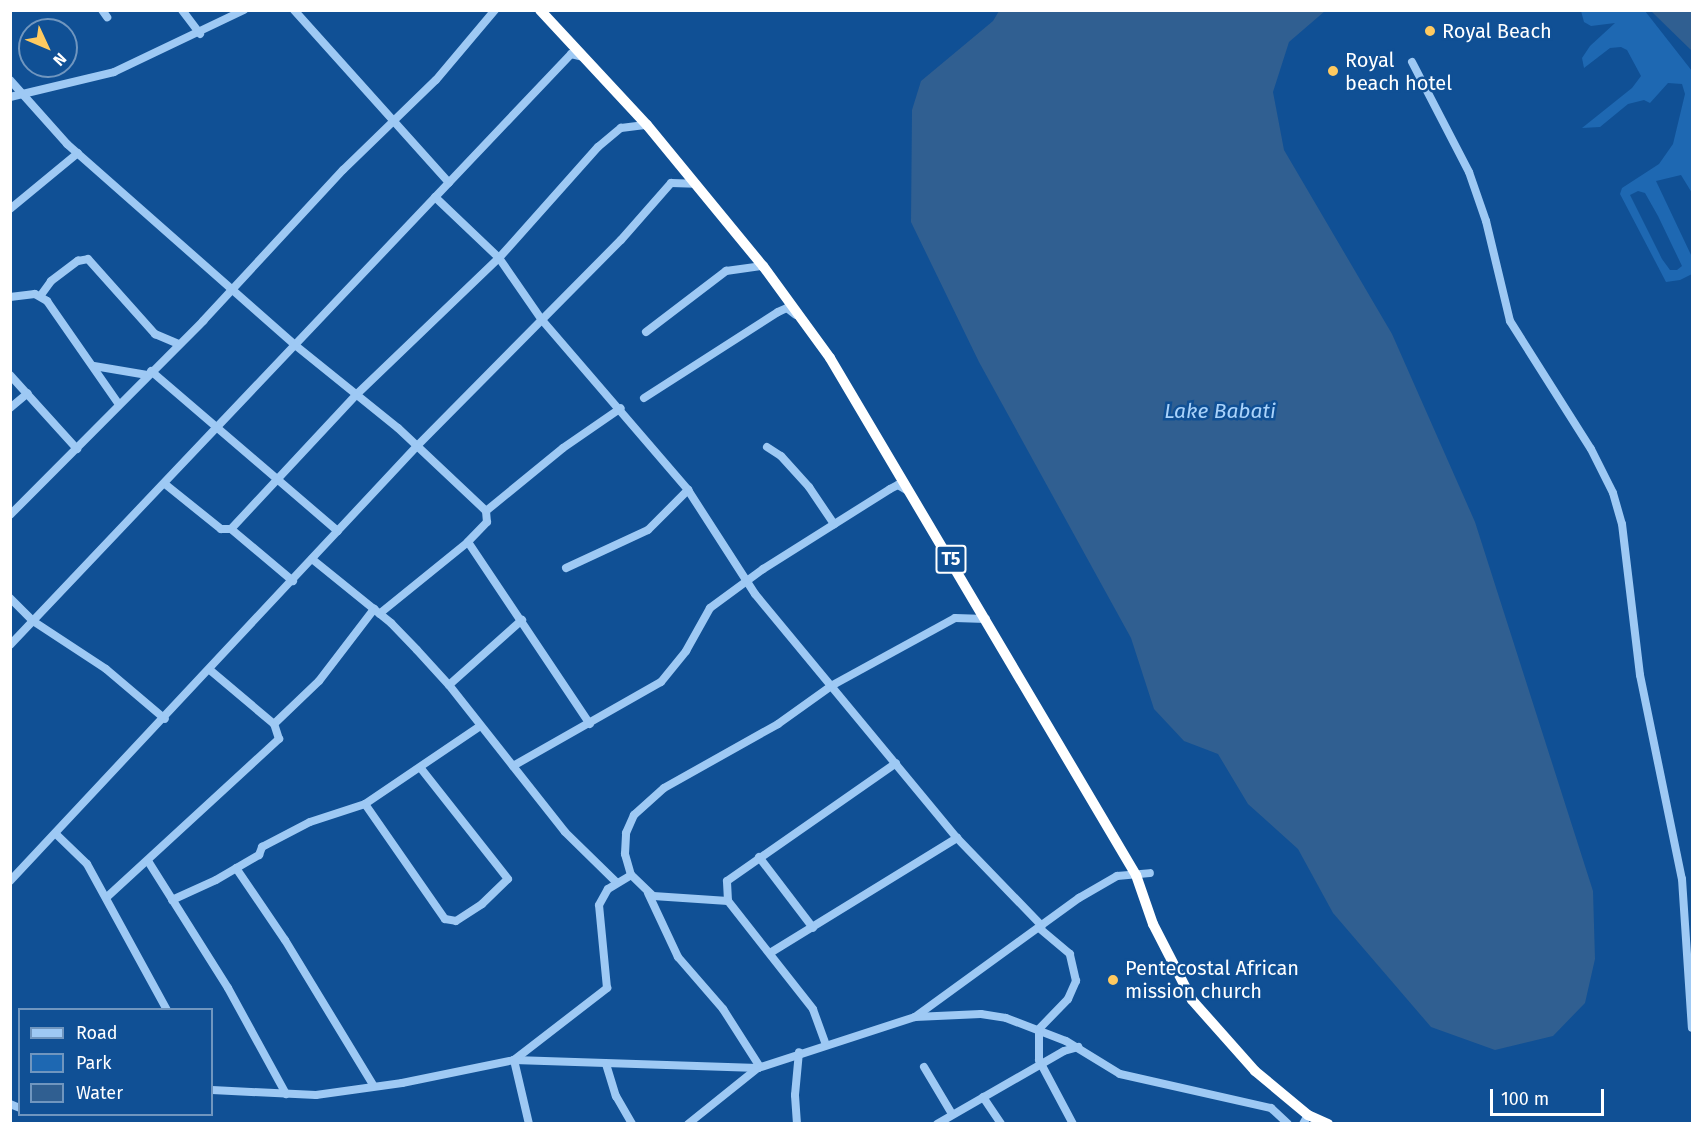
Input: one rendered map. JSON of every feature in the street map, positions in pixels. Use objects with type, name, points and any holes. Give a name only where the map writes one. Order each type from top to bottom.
[{"type":"highway","name":"T5","points":[[540,10],[647,125],[763,266],[802,319],[914,495],[1136,875],[1153,924],[1192,1000],[1255,1071],[1306,1119],[1328,1124]]},
{"type":"street","points":[[182,10],[200,34]]},
{"type":"street","points":[[10,97],[114,72],[200,34],[244,10]]},
{"type":"street","points":[[294,10],[449,183]]},
{"type":"street","points":[[10,515],[77,449],[118,403],[476,37],[495,10]]},
{"type":"street","points":[[10,645],[571,54],[586,58]]},
{"type":"street","points":[[1412,62],[1469,172],[1486,221],[1510,321],[1591,449],[1613,493],[1622,524],[1640,675],[1682,879],[1692,1028]]},
{"type":"street","points":[[10,80],[20,95],[78,153],[295,345],[417,446],[486,511],[487,522],[468,542],[376,611],[319,681],[274,724]]},
{"type":"street","points":[[231,529],[357,394],[499,258],[598,147],[621,128],[647,125]]},
{"type":"street","points":[[10,209],[78,153]]},
{"type":"street","points":[[10,881],[211,671],[417,446],[542,320],[671,183],[695,184]]},
{"type":"street","points":[[435,197],[499,258],[542,320],[621,408],[688,490],[746,581],[957,838],[1041,927],[1070,954],[1077,981],[1068,999],[1039,1031],[1036,1042],[1041,1068],[1072,1124]]},
{"type":"street","points":[[41,296],[51,281],[78,261],[88,259],[155,334],[178,344]]},
{"type":"street","points":[[646,332],[726,271],[763,266]]},
{"type":"street","points":[[10,297],[41,296]]},
{"type":"street","points":[[41,296],[94,366],[118,403]]},
{"type":"street","points":[[644,398],[786,308],[802,319]]},
{"type":"street","points":[[94,366],[149,373],[338,531]]},
{"type":"street","points":[[10,375],[77,449]]},
{"type":"street","points":[[10,408],[28,393]]},
{"type":"street","points":[[486,511],[563,448],[621,408]]},
{"type":"street","points":[[767,447],[781,456],[809,488],[834,524]]},
{"type":"street","points":[[165,484],[221,529],[231,529],[292,581]]},
{"type":"street","points":[[513,766],[661,682],[686,651],[710,608],[746,581],[898,486],[914,495]]},
{"type":"street","points":[[566,568],[648,530],[688,490]]},
{"type":"street","points":[[468,542],[590,724]]},
{"type":"street","points":[[312,560],[376,611],[449,685],[565,832],[616,882]]},
{"type":"street","points":[[10,598],[33,621],[106,669],[165,719]]},
{"type":"street","points":[[728,901],[660,898],[648,892],[631,875],[625,854],[626,833],[634,815],[648,801],[680,777],[778,724],[831,686],[955,618],[986,619]]},
{"type":"street","points":[[449,685],[522,620]]},
{"type":"street","points":[[107,897],[279,739],[274,724],[211,671]]},
{"type":"street","points":[[172,900],[259,855],[262,847],[309,822],[365,804],[480,726]]},
{"type":"street","points":[[826,1045],[813,1009],[728,901],[727,881],[896,763]]},
{"type":"street","points":[[365,804],[445,919],[456,921],[482,904],[508,879],[420,766]]},
{"type":"street","points":[[56,834],[87,864],[166,1008]]},
{"type":"street","points":[[770,953],[957,838]]},
{"type":"street","points":[[759,857],[813,928]]},
{"type":"street","points":[[148,861],[228,988],[286,1094]]},
{"type":"street","points":[[236,868],[285,940],[373,1085]]},
{"type":"street","points":[[915,1017],[1108,880],[1150,873]]},
{"type":"street","points":[[514,1060],[607,988],[597,914],[601,899],[616,882],[631,875]]},
{"type":"street","points":[[648,892],[678,957],[723,1009],[759,1067]]},
{"type":"street","points":[[688,1124],[759,1067],[799,1052],[915,1017],[981,1014],[1039,1031],[1077,1047],[1120,1074],[1271,1108],[1288,1124]]},
{"type":"street","points":[[937,1124],[983,1097],[1041,1068],[1064,1051],[1077,1047]]},
{"type":"street","points":[[797,1124],[795,1095],[799,1052]]},
{"type":"street","points":[[514,1060],[529,1124]]},
{"type":"street","points":[[215,1090],[316,1095],[373,1085],[402,1083],[514,1060],[759,1067]]},
{"type":"street","points":[[606,1064],[615,1096],[632,1124]]},
{"type":"street","points":[[924,1067],[952,1114]]},
{"type":"street","points":[[983,1097],[1001,1124]]},
{"type":"green space","points":[[1581,11],[1645,11],[1692,71],[1692,193],[1681,175],[1656,181],[1692,257],[1692,274],[1680,280],[1666,282],[1620,194],[1622,188],[1659,164],[1673,144],[1685,94],[1682,84],[1668,83],[1650,103],[1644,100],[1628,104],[1600,127],[1582,128],[1632,88],[1641,76],[1627,50],[1621,47],[1610,48],[1584,68],[1582,58],[1590,46],[1615,23],[1591,26],[1584,22]],"holes":[[[1638,191],[1645,193],[1682,266],[1677,270],[1670,270],[1662,259],[1630,195]]]},
{"type":"water","name":"Lake Babati","points":[[999,11],[1325,11],[1289,42],[1273,92],[1284,150],[1392,334],[1475,522],[1593,891],[1595,959],[1585,1003],[1553,1036],[1495,1050],[1431,1027],[1333,913],[1298,849],[1248,804],[1218,754],[1184,741],[1154,709],[1131,638],[979,362],[911,222],[912,110],[921,81],[993,21]]},
{"type":"water","points":[[1651,11],[1692,11],[1692,51]]},
{"type":"place","name":"Royal Beach","points":[[1430,31]]},
{"type":"place","name":"Royal beach hotel","points":[[1333,71]]},
{"type":"place","name":"Pentecostal African mission church","points":[[1113,980]]}]
